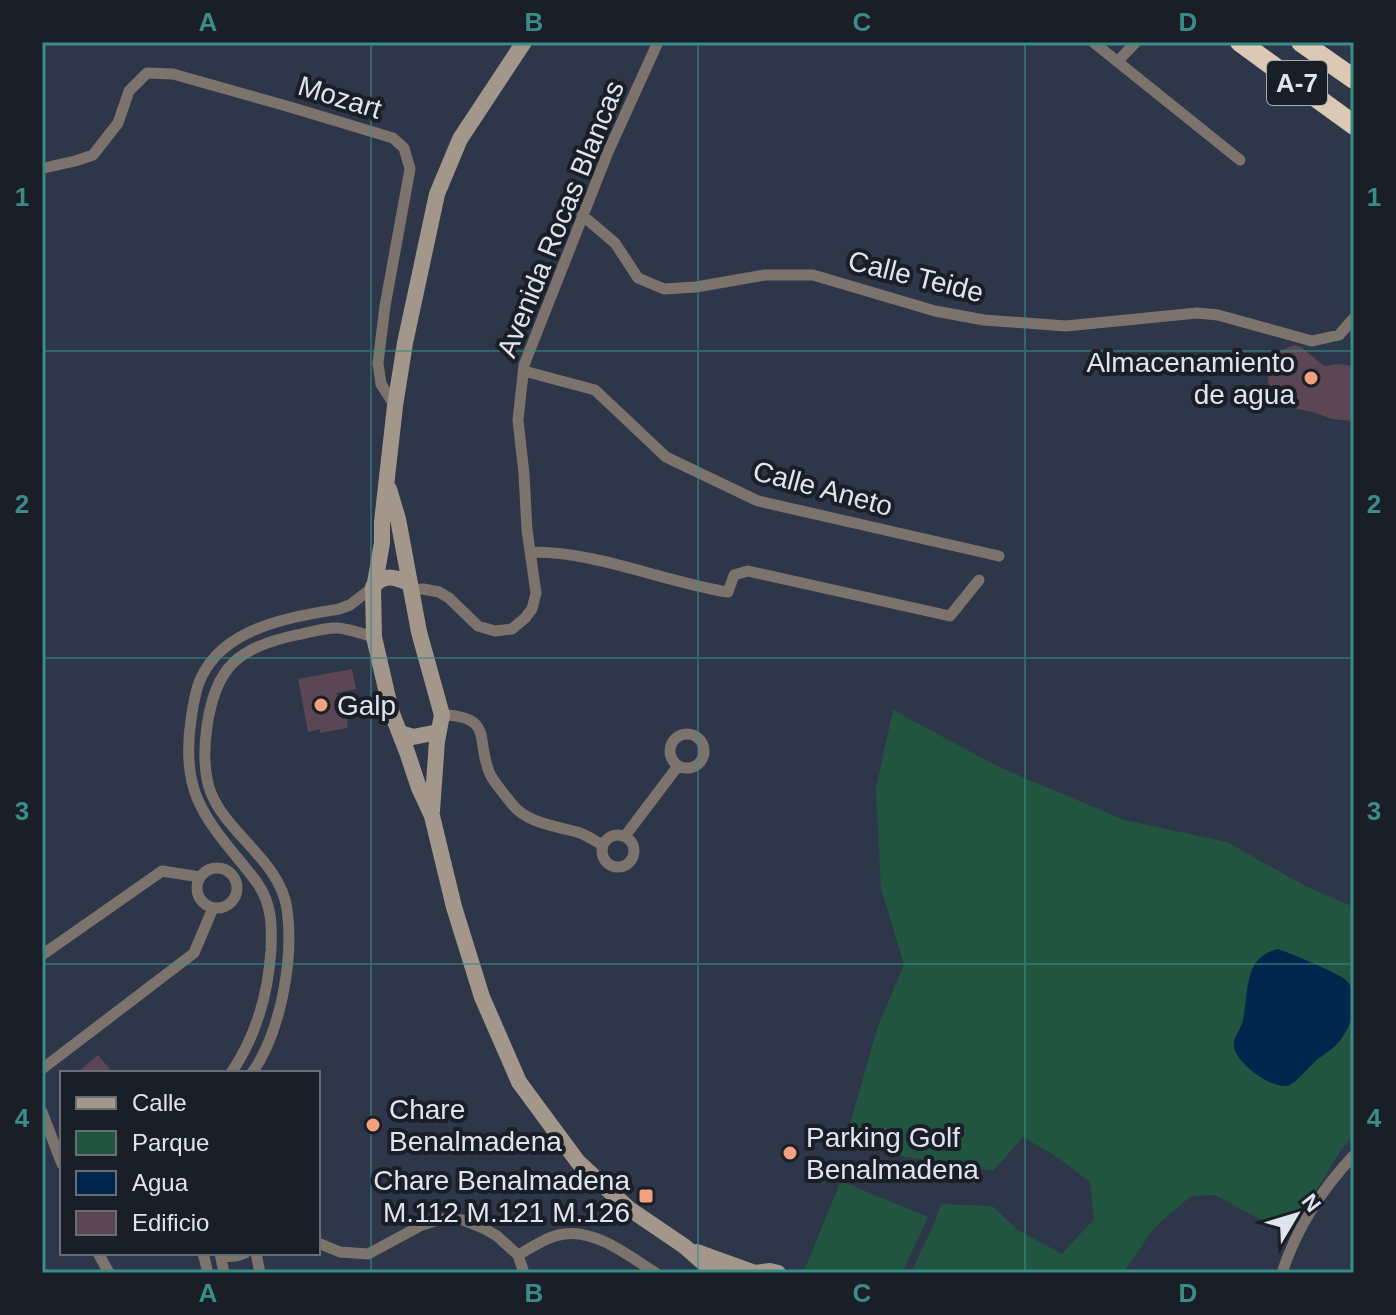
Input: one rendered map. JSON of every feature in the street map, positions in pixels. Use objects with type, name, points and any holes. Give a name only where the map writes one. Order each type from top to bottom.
[{"type":"highway","name":"A-7","points":[[1240,42],[1354,125]]},
{"type":"highway","name":"A-7","points":[[1301,42],[1354,79]]},
{"type":"main road","points":[[524,42],[460,139],[437,194],[405,343],[395,406],[382,543],[374,585],[374,637],[391,711],[432,816],[454,907],[482,997],[519,1082],[578,1162],[628,1208],[684,1246],[715,1273]]},
{"type":"main road","points":[[387,480],[398,519],[440,723],[432,816]]},
{"type":"main road","points":[[374,585],[383,578],[394,577],[410,587]]},
{"type":"main road","points":[[400,733],[413,737],[426,736],[440,723]]},
{"type":"main road","points":[[684,1246],[755,1273],[778,1273]]},
{"type":"street","name":"Avenida Rocas Blancas","points":[[410,587],[439,592],[478,626],[495,631],[512,629],[532,609],[536,593],[527,530],[518,420],[524,371],[582,215],[658,42]]},
{"type":"street","points":[[1093,42],[1240,160]]},
{"type":"street","points":[[1118,61],[1136,42]]},
{"type":"street","name":"Mozart","points":[[43,164],[75,161],[93,155],[118,123],[129,91],[147,73],[173,74],[393,138],[404,148],[410,169],[378,363],[381,384],[395,406]]},
{"type":"street","name":"Calle Teide","points":[[582,215],[615,243],[638,278],[664,289],[696,287],[765,275],[813,275],[935,311],[984,320],[1066,326],[1197,313],[1218,315],[1312,341],[1339,335],[1354,318]]},
{"type":"street","name":"Calle Aneto","points":[[524,371],[595,390],[666,457],[758,501],[999,556]]},
{"type":"street","points":[[531,552],[595,560],[728,592],[734,575],[748,571],[950,616],[979,580]]},
{"type":"street","points":[[232,1071],[255,1031],[263,1008],[269,977],[271,911],[258,884],[210,823],[188,771],[188,737],[200,679],[211,661],[250,632],[272,623],[350,605],[374,585]]},
{"type":"street","points":[[253,1071],[279,1014],[286,979],[287,908],[281,888],[224,815],[211,793],[205,768],[205,740],[215,688],[224,672],[258,646],[337,628],[374,637]]},
{"type":"street","points":[[440,723],[459,715],[469,718],[480,730],[490,773],[515,809],[539,822],[583,834],[603,845]]},
{"type":"street","points":[[625,836],[678,766]]},
{"type":"street","points":[[625,836],[634,849],[631,859],[624,865],[613,866],[602,855],[603,845],[609,837],[625,836]]},
{"type":"street","points":[[224,869],[232,851]]},
{"type":"street","points":[[210,869],[224,869],[236,879],[237,893],[223,908],[206,906],[197,891],[200,877],[210,869]]},
{"type":"street","points":[[42,955],[162,871],[200,877]]},
{"type":"street","points":[[237,886],[258,884]]},
{"type":"street","points":[[42,1069],[194,953],[213,908]]},
{"type":"street","points":[[42,1112],[60,1159]]},
{"type":"street","points":[[1282,1273],[1307,1217],[1354,1155]]},
{"type":"street","points":[[320,1244],[340,1252],[368,1254],[422,1225],[442,1219],[463,1220],[497,1236],[518,1255],[524,1273]]},
{"type":"street","points":[[518,1255],[549,1238],[567,1233],[594,1237],[656,1273]]},
{"type":"street","points":[[99,1255],[109,1273]]},
{"type":"street","points":[[220,1255],[224,1273]]},
{"type":"green space","points":[[893,710],[999,767],[1124,820],[1227,842],[1305,886],[1354,907],[1354,1133],[1289,1235],[1215,1195],[1191,1196],[1154,1228],[1123,1273],[911,1273],[941,1204],[992,1206],[1018,1230],[1062,1254],[1094,1219],[1090,1182],[1023,1137],[993,1171],[901,1156],[847,1135],[878,1026],[904,965],[881,888],[876,788]]},
{"type":"green space","points":[[841,1181],[928,1217],[902,1273],[803,1273]]},
{"type":"water","points":[[1278,949],[1346,980],[1354,996],[1352,1015],[1340,1041],[1287,1086],[1272,1083],[1256,1074],[1234,1048],[1253,968],[1267,953]]},
{"type":"building","name":"Almacenamiento de agua","points":[[1294,345],[1324,366],[1354,366],[1354,421],[1332,419],[1297,409],[1282,402],[1268,389],[1269,366],[1280,351]]},
{"type":"building","points":[[352,669],[356,689],[336,693],[348,715],[347,728],[308,732],[298,679]]},
{"type":"building","points":[[98,1055],[111,1071],[79,1071]]},
{"type":"place","name":"Almacenamiento de agua","points":[[1311,378]]},
{"type":"place","name":"Galp","points":[[321,705]]},
{"type":"place","name":"Chare Benalmadena","points":[[373,1125]]},
{"type":"place","name":"Parking Golf Benalmadena","points":[[790,1153]]},
{"type":"place","name":"Chare Benalmadena M.112 M.121 M.126","points":[[646,1196]]}]
